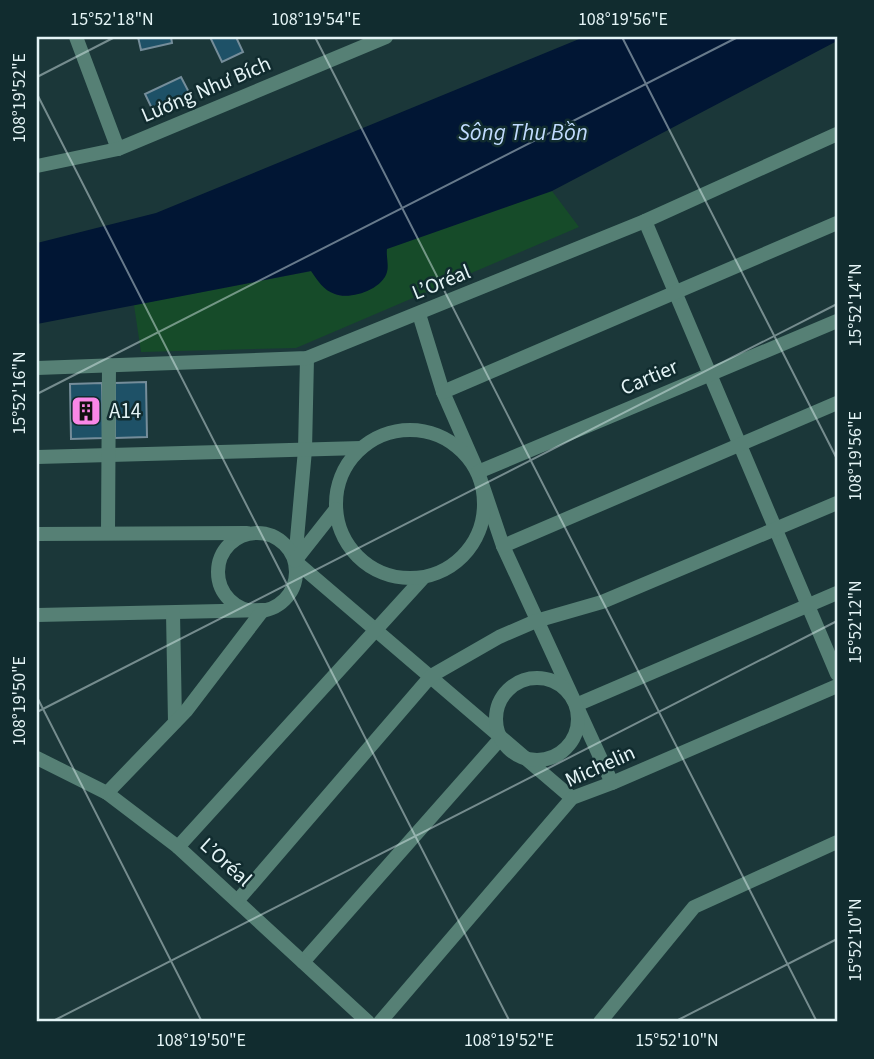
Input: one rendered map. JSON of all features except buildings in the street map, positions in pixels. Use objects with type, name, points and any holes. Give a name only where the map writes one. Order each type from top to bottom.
[{"type":"street","points":[[76,37],[118,149]]},
{"type":"street","name":"Lương Như Bích","points":[[37,166],[118,149],[386,37]]},
{"type":"street","name":"L’Oréal","points":[[37,368],[307,358],[645,220],[837,134]]},
{"type":"street","points":[[645,220],[674,294],[837,674]]},
{"type":"street","points":[[443,392],[837,223]]},
{"type":"street","points":[[419,314],[443,392],[478,472],[503,546],[612,783]]},
{"type":"street","name":"Cartier","points":[[478,472],[837,321]]},
{"type":"street","points":[[37,615],[263,610],[276,606],[286,598],[297,574],[295,561],[305,450],[307,358]]},
{"type":"street","points":[[108,533],[109,365]]},
{"type":"street","points":[[503,546],[837,403]]},
{"type":"street","points":[[403,431],[425,432],[447,440],[465,453],[478,472],[484,494],[484,516],[476,538],[463,557],[444,570],[423,578],[400,578],[379,572],[360,559],[341,531],[336,509],[338,486],[347,466],[362,448],[381,437],[403,431]]},
{"type":"street","points":[[37,457],[362,448]]},
{"type":"street","points":[[238,900],[430,676],[499,637],[536,621],[602,602],[837,503]]},
{"type":"street","points":[[295,561],[336,509]]},
{"type":"street","points":[[255,533],[242,536],[231,543],[218,566],[218,579],[223,592],[232,601],[243,608],[263,610]]},
{"type":"street","points":[[37,534],[268,534],[280,540],[295,561],[572,798]]},
{"type":"street","points":[[178,847],[423,578]]},
{"type":"street","points":[[576,705],[837,593]]},
{"type":"street","points":[[107,793],[175,722],[263,610]]},
{"type":"street","points":[[173,613],[175,722]]},
{"type":"street","points":[[539,678],[562,686],[571,694],[576,705],[579,719],[570,744],[560,754],[547,759],[520,757],[509,749],[496,726],[496,714],[506,692],[527,679],[539,678]]},
{"type":"street","name":"Michelin","points":[[380,1022],[572,798],[837,686]]},
{"type":"street","points":[[303,962],[501,738]]},
{"type":"street","name":"L’Oréal","points":[[37,758],[107,793],[178,847],[368,1022]]},
{"type":"street","points":[[600,1022],[694,907],[837,842]]},
{"type":"green space","points":[[552,191],[579,227],[296,348],[141,352],[134,305],[312,271],[330,291],[340,296],[367,291],[386,249]]},
{"type":"water","name":"Sông Thu Bồn","points":[[584,37],[837,37],[837,41],[552,191],[387,249],[388,269],[384,278],[365,292],[349,296],[335,294],[324,288],[311,271],[37,324],[37,243],[156,213]]},
{"type":"place","name":"A14","points":[[86,411]]}]
